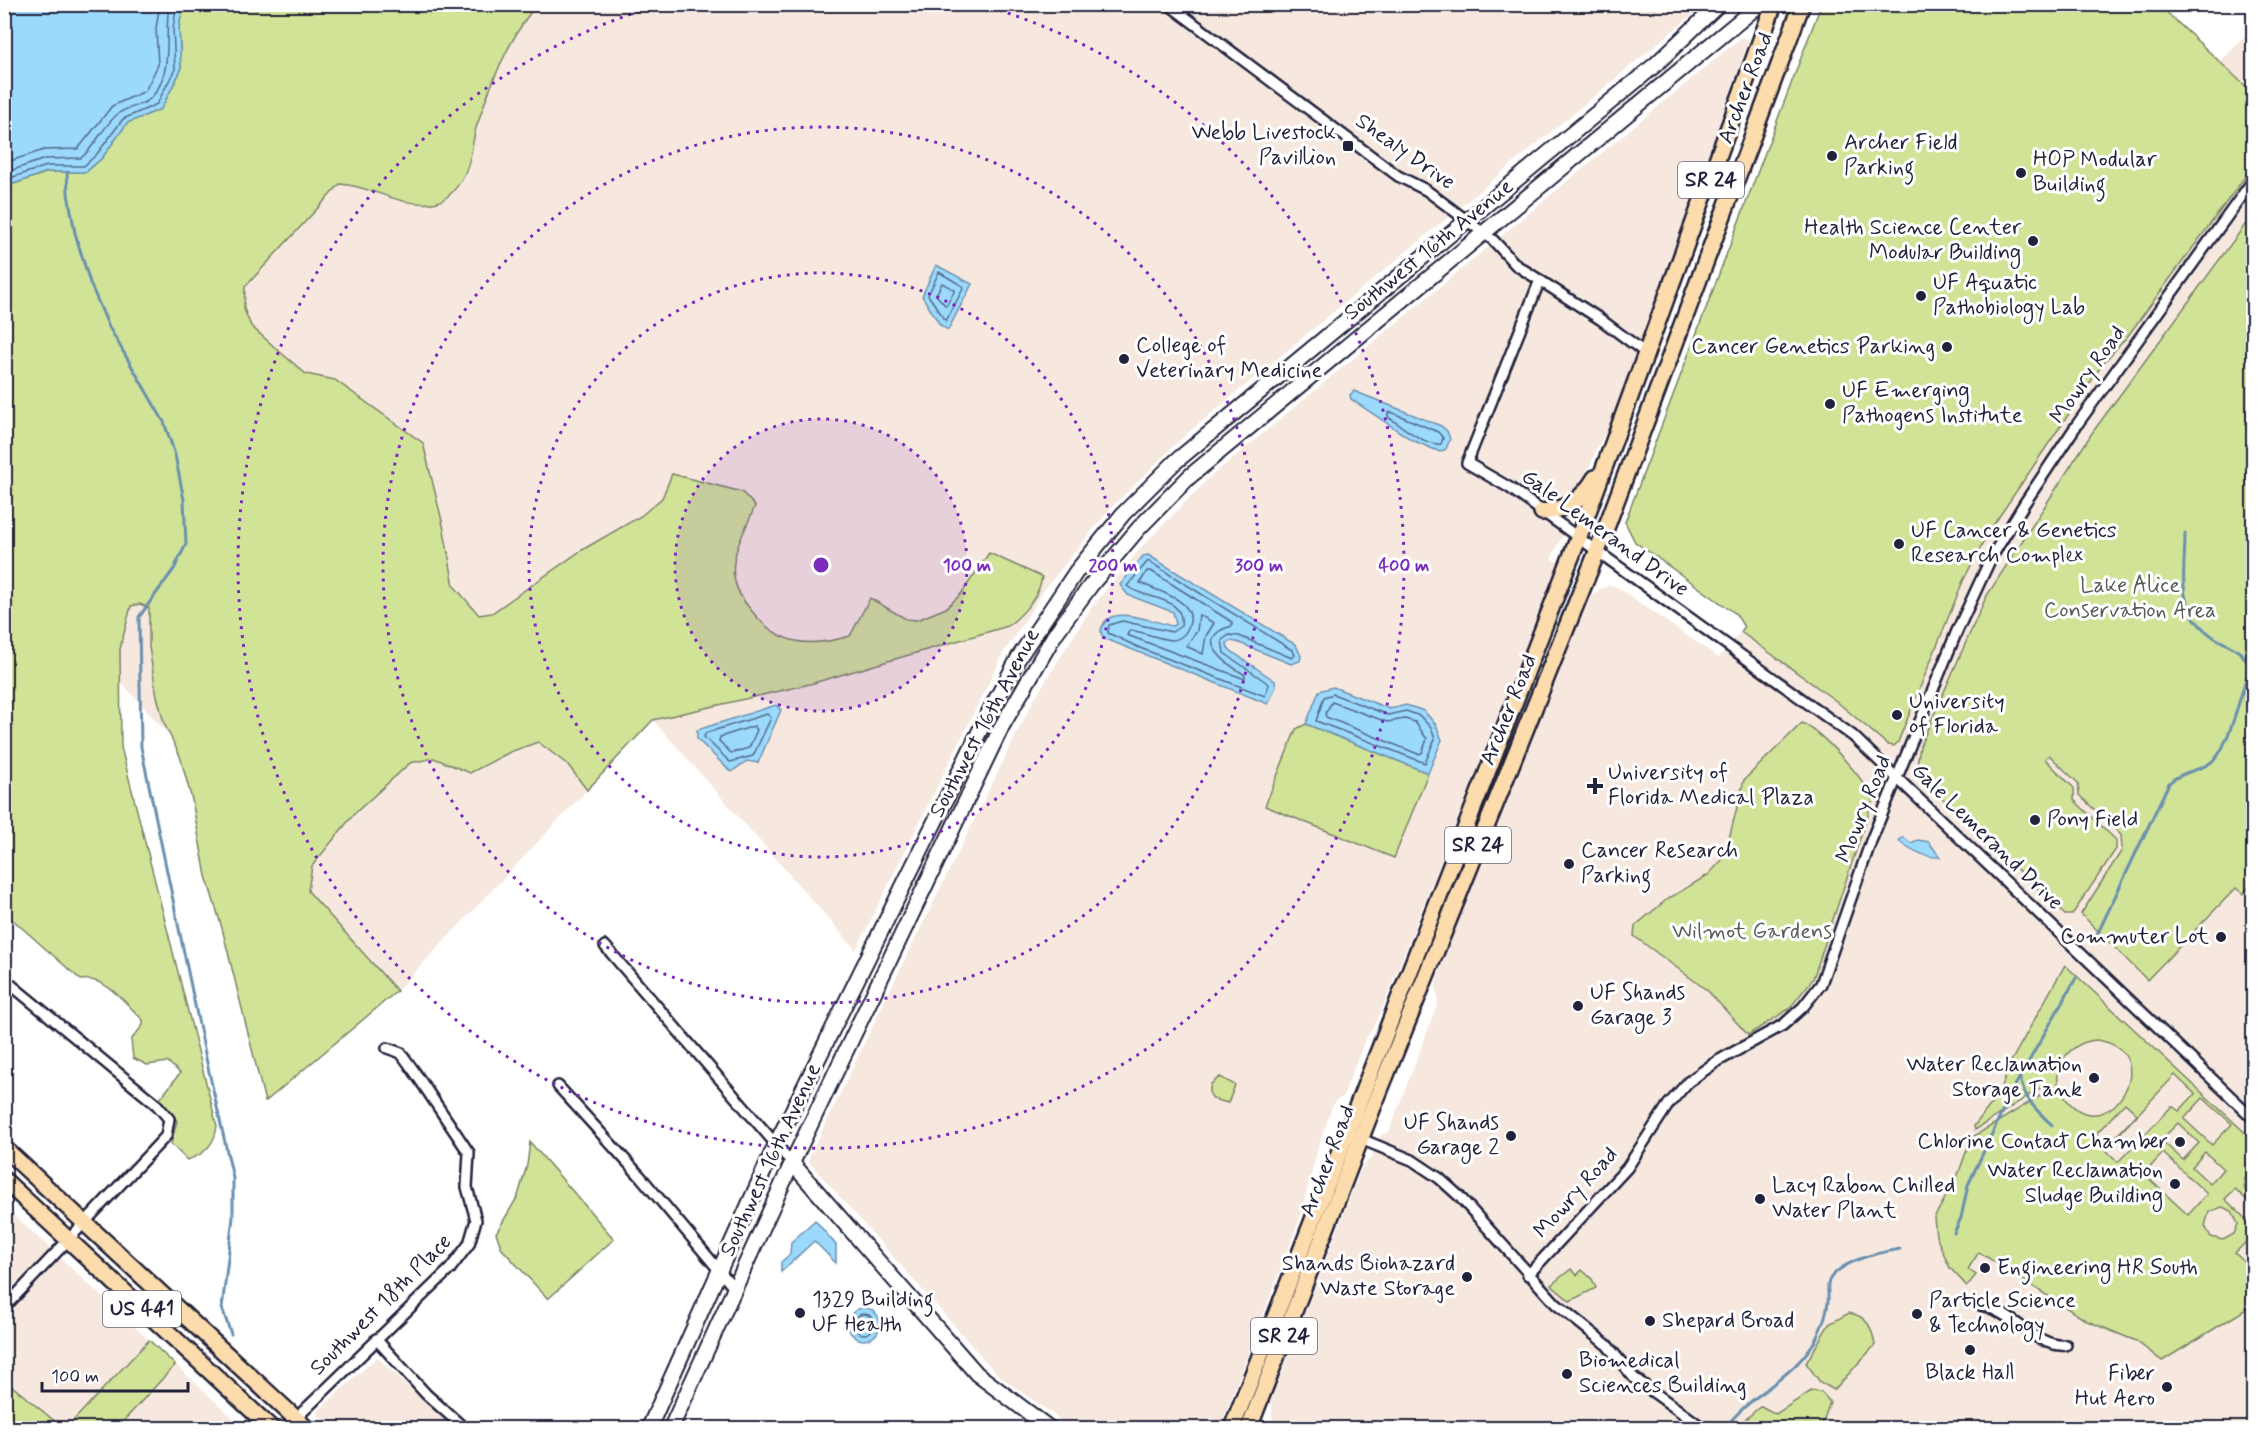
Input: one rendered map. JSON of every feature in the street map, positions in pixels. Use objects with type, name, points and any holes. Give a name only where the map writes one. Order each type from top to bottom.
[{"type":"main road","name":"Southwest 16th Avenue","points":[[649,1428],[776,1144],[990,710],[1034,631],[1076,572],[1123,514],[1175,462],[1655,65],[1719,4]]},
{"type":"main road","name":"Southwest 16th Avenue","points":[[671,1428],[792,1163],[1002,726],[1055,634],[1091,585],[1139,528],[1189,477],[1760,4]]},
{"type":"main road","name":"Archer Road","points":[[1249,1428],[1353,1136],[1611,452],[1774,4]]},
{"type":"main road","name":"Archer Road","points":[[1232,1428],[1597,552],[1802,4]]},
{"type":"main road","points":[[1542,512],[1560,510],[1580,499],[1611,452]]},
{"type":"main road","name":"US 441","points":[[4,1148],[296,1425]]},
{"type":"main road","points":[[792,1163],[976,1374],[1049,1428]]},
{"type":"main road","name":"US 441","points":[[4,1180],[271,1428]]},
{"type":"street","name":"Shealy Drive","points":[[1168,4],[1398,176],[1426,190],[1483,232],[1510,260],[1600,319],[1647,354]]},
{"type":"street","name":"Mowry Road","points":[[1528,1275],[1627,1168],[1668,1105],[1688,1082],[1716,1062],[1783,1025],[1814,995],[1826,974],[1870,841],[1898,779],[1957,631],[1999,544],[2031,492],[2123,358],[2253,179]]},
{"type":"street","name":"Gale Lemerand Drive","points":[[1540,280],[1467,463],[1510,488],[1578,539],[1831,718],[1898,779],[2253,1119]]},
{"type":"street","points":[[605,946],[792,1163]]},
{"type":"street","points":[[4,979],[156,1105],[169,1119],[166,1136],[4,1308]]},
{"type":"street","name":"Southwest 18th Place","points":[[296,1425],[376,1339],[450,1269],[470,1244],[476,1220],[467,1187],[469,1153],[401,1053],[387,1048]]},
{"type":"street","points":[[558,1086],[640,1176],[734,1288]]},
{"type":"street","points":[[1353,1136],[1412,1160],[1439,1178],[1459,1196],[1556,1304],[1607,1346],[1634,1378],[1703,1428]]},
{"type":"street","points":[[1980,1305],[2000,1312],[2054,1346],[2066,1345]]},
{"type":"street","points":[[376,1339],[426,1394],[464,1428]]},
{"type":"shaded area","name":"University of Florida","points":[[1909,4],[2159,5],[2221,61],[2253,27],[2253,1428],[1270,1428],[1273,1422],[1271,1401],[1361,1169],[1371,1158],[1381,1135],[1389,1132],[1438,1003],[1436,984],[1452,935],[1590,597],[1610,585],[1617,587],[1719,658],[1744,627],[1736,614],[1635,542],[1625,522],[1821,5],[1896,5],[1907,10]]},
{"type":"shaded area","points":[[183,5],[1704,5],[1184,436],[1111,508],[1047,586],[1003,654],[856,950],[653,720],[397,991],[81,637],[4,187],[161,109]]},
{"type":"shaded area","points":[[1742,37],[1749,40],[1611,426],[1598,445],[1587,474],[1569,498],[1571,519],[1551,559],[1558,563],[1558,567],[1378,1019],[1364,1042],[1343,1097],[1336,1100],[1332,1107],[1319,1144],[1300,1218],[1220,1428],[1072,1428],[998,1375],[809,1162],[809,1158],[1034,699],[1092,607],[1144,544],[1210,477]]},
{"type":"shaded area","points":[[4,1206],[244,1428],[5,1428],[5,1394],[12,1386],[4,1380]]},
{"type":"shaded area","points":[[377,1357],[453,1428],[332,1428],[316,1413]]},
{"type":"green space","points":[[1909,4],[2159,5],[2253,93],[2253,166],[2127,337],[2104,362],[1988,533],[1963,581],[1898,742],[1894,746],[1888,745],[1836,701],[1741,632],[1744,627],[1736,614],[1635,542],[1625,522],[1821,5],[1896,5],[1907,10]]},
{"type":"green space","points":[[183,5],[536,5],[516,34],[501,63],[476,128],[467,168],[452,192],[438,202],[420,203],[340,184],[245,287],[244,309],[251,326],[279,351],[306,374],[335,380],[423,443],[443,525],[454,586],[479,615],[492,613],[582,550],[641,516],[662,498],[672,474],[742,492],[755,506],[734,559],[735,581],[743,599],[762,622],[773,631],[796,641],[821,642],[850,636],[870,598],[906,619],[917,620],[946,608],[961,594],[989,553],[1042,577],[1038,591],[1030,605],[1008,626],[810,684],[653,720],[587,790],[568,765],[538,742],[510,752],[470,773],[434,758],[410,763],[354,814],[312,866],[308,891],[397,991],[265,1102],[222,928],[206,876],[192,800],[180,756],[164,723],[156,692],[149,647],[149,608],[140,604],[131,606],[120,649],[121,747],[217,1126],[208,1148],[187,1160],[171,1144],[177,1121],[160,1099],[180,1073],[168,1062],[147,1065],[133,1058],[131,1040],[143,1025],[143,1020],[115,992],[99,982],[81,980],[5,913],[5,187],[48,172],[86,172],[102,158],[127,123],[161,109],[181,70],[179,28]]},
{"type":"green space","name":"Lake Alice Conservation Area","points":[[2253,214],[2253,882],[2243,894],[2236,888],[2147,980],[2081,914],[2122,850],[2121,835],[2079,795],[2078,783],[2049,755],[2045,759],[2074,788],[2074,800],[2116,840],[2116,849],[2072,915],[2065,915],[1916,773],[1920,746],[1986,597],[2092,433]]},
{"type":"green space","name":"Wilmot Gardens","points":[[1802,723],[1842,757],[1861,780],[1873,800],[1813,979],[1789,1009],[1748,1035],[1708,991],[1634,936],[1635,926],[1666,900],[1708,875],[1724,858],[1744,780]]},
{"type":"green space","points":[[1306,724],[1428,773],[1394,858],[1265,806],[1296,729]]},
{"type":"green space","points":[[2065,965],[2253,1140],[2253,1169],[2246,1176],[2244,1184],[2246,1192],[2253,1199],[2253,1206],[2235,1189],[2225,1199],[2251,1224],[2253,1222],[2253,1235],[2235,1253],[2253,1271],[2253,1305],[2162,1361],[2136,1341],[2087,1321],[1979,1252],[1968,1269],[1976,1275],[1967,1286],[1950,1268],[1936,1236],[1934,1218],[1958,1175],[1971,1138],[2048,1091],[2045,1085],[1975,1130],[1974,1126],[2000,1093],[2009,1065]],"holes":[[[2096,1040],[2117,1047],[2128,1060],[2129,1077],[2124,1093],[2113,1106],[2099,1113],[2083,1112],[2066,1099],[2060,1089],[2058,1080],[2062,1061],[2076,1047]],[[2175,1075],[2195,1094],[2179,1111],[2172,1106],[2118,1162],[2105,1149]],[[2203,1098],[2232,1124],[2212,1145],[2184,1119]],[[2125,1103],[2137,1114],[2108,1145],[2096,1134]],[[2178,1123],[2199,1143],[2183,1160],[2161,1140]],[[2205,1152],[2223,1169],[2210,1184],[2192,1167]],[[2163,1153],[2207,1194],[2188,1215],[2144,1174]],[[2222,1207],[2232,1211],[2238,1224],[2234,1234],[2223,1240],[2211,1237],[2205,1226],[2209,1212]]]},
{"type":"green space","points":[[1220,1077],[1235,1085],[1228,1103],[1213,1099],[1209,1092],[1211,1084]]},
{"type":"green space","points":[[530,1142],[614,1239],[548,1299],[502,1249],[496,1233],[518,1196],[527,1165]]},
{"type":"green space","points":[[1571,1269],[1577,1275],[1582,1270],[1592,1279],[1596,1288],[1570,1301],[1551,1285]]},
{"type":"green space","points":[[1849,1313],[1865,1320],[1875,1345],[1834,1390],[1820,1382],[1806,1363],[1829,1324]]},
{"type":"green space","points":[[149,1340],[175,1365],[117,1428],[5,1428],[5,1394],[12,1386],[62,1427],[73,1421]]},
{"type":"green space","points":[[1811,1391],[1821,1392],[1830,1402],[1821,1428],[1735,1428],[1761,1406],[1776,1414]]},
{"type":"water","points":[[4,5],[183,5],[179,28],[181,70],[161,109],[127,123],[102,158],[86,172],[47,172],[5,187]]},
{"type":"water","points":[[936,265],[972,284],[948,330],[940,325],[922,296]]},
{"type":"water","points":[[1354,391],[1441,426],[1447,431],[1450,439],[1446,449],[1440,452],[1412,440],[1351,399],[1350,395]]},
{"type":"water","points":[[1148,555],[1296,645],[1301,656],[1300,661],[1291,664],[1237,642],[1227,643],[1228,648],[1234,653],[1275,681],[1276,687],[1268,704],[1103,638],[1101,628],[1108,619],[1115,616],[1125,615],[1173,626],[1176,624],[1173,612],[1128,595],[1120,585],[1143,556]]},
{"type":"water","points":[[1333,687],[1390,709],[1406,705],[1424,711],[1436,725],[1442,740],[1428,773],[1306,724],[1319,691]]},
{"type":"water","points":[[776,705],[781,710],[758,763],[747,761],[731,772],[697,739],[697,730]]},
{"type":"water","points":[[1903,837],[1911,843],[1918,840],[1929,842],[1940,857],[1924,855],[1914,850],[1899,841]]},
{"type":"water","points":[[815,1220],[836,1245],[836,1263],[814,1241],[781,1272],[781,1262],[790,1254],[791,1242]]},
{"type":"water","points":[[864,1308],[876,1312],[880,1324],[876,1336],[864,1340],[852,1336],[848,1324],[852,1312]]},
{"type":"waterway","points":[[67,172],[68,194],[75,233],[90,283],[109,327],[164,422],[175,455],[184,500],[186,544],[174,569],[139,617],[141,747],[233,1178],[233,1217],[222,1308],[231,1334]]},
{"type":"waterway","points":[[2095,939],[2169,783],[2210,763],[2226,741],[2250,666],[2239,652],[2202,628],[2187,605],[2184,578],[2185,533]]},
{"type":"waterway","points":[[1954,1233],[1961,1218],[1968,1185],[2012,1091],[2076,978]]},
{"type":"waterway","points":[[2020,1078],[2032,1104],[2052,1125]]},
{"type":"waterway","points":[[1725,1428],[1747,1405],[1786,1374],[1808,1351],[1817,1337],[1827,1311],[1828,1285],[1832,1276],[1855,1261],[1900,1249]]},
{"type":"waterway","points":[[4,1423],[15,1428]]},
{"type":"place","name":"Webb Livestock Pavillion","points":[[1348,146]]},
{"type":"place","name":"Archer Field Parking","points":[[1832,156]]},
{"type":"place","name":"HOP Modular Building","points":[[2021,173]]},
{"type":"place","name":"Health Science Center Modular Building","points":[[2033,241]]},
{"type":"place","name":"UF Aquatic Pathobiology Lab","points":[[1921,296]]},
{"type":"place","name":"Cancer Genetics Parking","points":[[1947,347]]},
{"type":"place","name":"College of Veterinary Medicine","points":[[1124,359]]},
{"type":"place","name":"UF Emerging Pathogens Institute","points":[[1830,404]]},
{"type":"place","name":"UF Cancer & Genetics Research Complex","points":[[1899,544]]},
{"type":"place","name":"University of Florida","points":[[1897,715]]},
{"type":"place","name":"University of Florida Medical Plaza","points":[[1595,786]]},
{"type":"place","name":"Pony Field","points":[[2035,820]]},
{"type":"place","name":"Cancer Research Parking","points":[[1569,864]]},
{"type":"place","name":"Commuter Lot","points":[[2221,937]]},
{"type":"place","name":"UF Shands Garage 3","points":[[1578,1006]]},
{"type":"place","name":"Water Reclamation Storage Tank","points":[[2094,1078]]},
{"type":"place","name":"UF Shands Garage 2","points":[[1511,1136]]},
{"type":"place","name":"Chlorine Contact Chamber","points":[[2180,1142]]},
{"type":"place","name":"Water Reclamation Sludge Building","points":[[2175,1184]]},
{"type":"place","name":"Lacy Rabon Chilled Water Plant","points":[[1760,1199]]},
{"type":"place","name":"Engineering HR South","points":[[1985,1268]]},
{"type":"place","name":"Shands Biohazard Waste Storage","points":[[1467,1277]]},
{"type":"place","name":"1329 Building UF Health","points":[[800,1313]]},
{"type":"place","name":"Particle Science & Technology","points":[[1917,1314]]},
{"type":"place","name":"Shepard Broad","points":[[1650,1321]]},
{"type":"place","name":"Black Hall","points":[[1970,1350]]},
{"type":"place","name":"Biomedical Sciences Building","points":[[1567,1374]]},
{"type":"place","name":"Fiber Hut Aero","points":[[2167,1387]]}]
